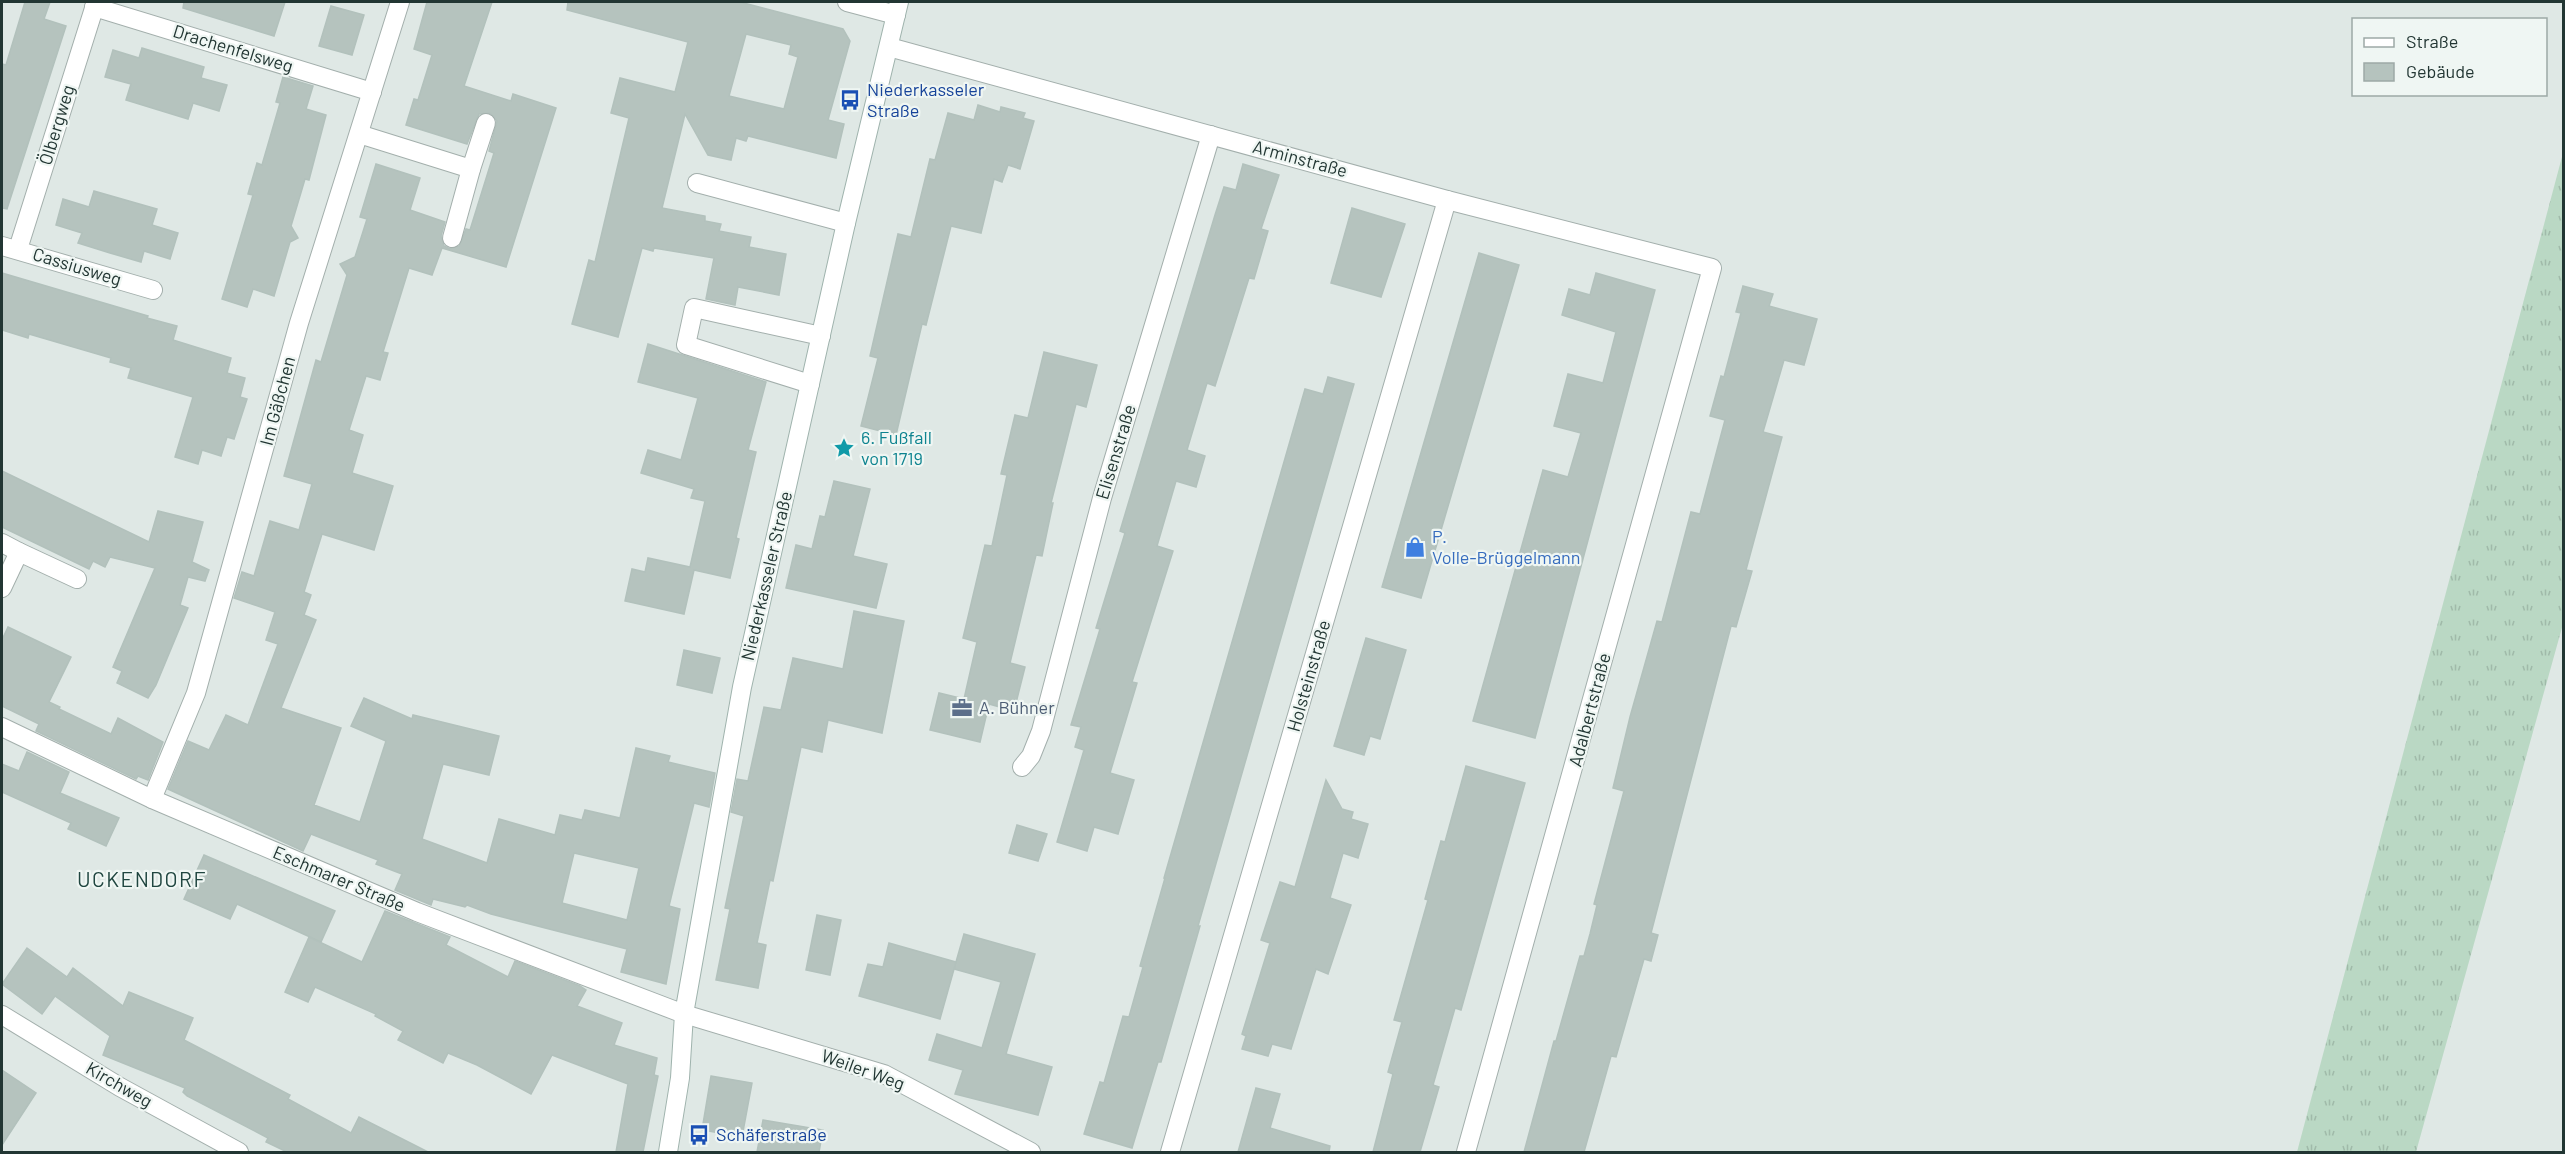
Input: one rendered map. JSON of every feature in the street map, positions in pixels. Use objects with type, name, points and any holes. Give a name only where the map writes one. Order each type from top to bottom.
[{"type":"street","name":"Im Gäßchen","points":[[152,799],[195,693],[299,323],[400,2]]},
{"type":"street","points":[[847,2],[898,8]]},
{"type":"street","name":"Drachenfelsweg","points":[[95,4],[372,92]]},
{"type":"street","name":"Ölbergweg","points":[[10,247],[95,4]]},
{"type":"street","name":"Niederkasseler Straße","points":[[684,1014],[742,687],[820,336],[898,8]]},
{"type":"street","name":"Arminstraße","points":[[888,47],[1447,200],[1712,268]]},
{"type":"street","points":[[452,238],[486,123]]},
{"type":"street","points":[[359,134],[471,169]]},
{"type":"street","name":"Elisenstraße","points":[[1022,767],[1031,756],[1041,731],[1102,498],[1211,135]]},
{"type":"street","points":[[697,183],[846,224]]},
{"type":"street","name":"Holsteinstraße","points":[[1170,1152],[1447,200]]},
{"type":"street","name":"Cassiusweg","points":[[10,247],[153,290]]},
{"type":"street","name":"Adalbertstraße","points":[[1466,1152],[1712,268]]},
{"type":"street","points":[[810,384],[686,345],[694,308],[820,336]]},
{"type":"street","points":[[2,543],[77,579]]},
{"type":"street","points":[[2,588],[19,552]]},
{"type":"street","name":"Eschmarer Straße","points":[[2,727],[152,799],[417,912],[684,1014]]},
{"type":"street","points":[[668,1152],[680,1078],[684,1014]]},
{"type":"street","name":"Weiler Weg","points":[[684,1014],[884,1074],[1031,1152]]},
{"type":"street","name":"Kirchweg","points":[[2,1015],[120,1087],[239,1152]]},
{"type":"green space","points":[[2563,153],[2563,624],[2416,1152],[2297,1152]]},
{"type":"building","points":[[25,2],[50,2],[44,19],[66,26],[7,209],[2,208],[2,64],[6,65]]},
{"type":"building","points":[[184,2],[285,2],[274,36],[183,8]]},
{"type":"building","points":[[427,2],[492,2],[464,86],[511,101],[513,94],[556,108],[506,267],[442,248],[432,275],[409,268],[383,352],[388,353],[380,380],[366,376],[349,430],[363,435],[352,473],[393,486],[374,550],[322,534],[304,592],[311,595],[304,615],[316,620],[281,708],[341,728],[314,805],[360,822],[386,741],[351,726],[364,698],[412,719],[413,715],[499,736],[489,775],[443,764],[422,839],[487,863],[499,819],[555,835],[560,815],[582,820],[585,810],[620,818],[636,748],[670,756],[668,762],[715,773],[709,807],[694,803],[669,906],[680,909],[666,984],[621,972],[627,949],[491,914],[467,905],[465,907],[433,899],[431,905],[395,890],[402,874],[376,864],[378,860],[311,834],[303,851],[168,789],[188,741],[209,750],[226,715],[248,725],[278,644],[266,640],[275,612],[234,598],[242,572],[254,576],[270,521],[299,530],[312,484],[284,476],[316,360],[321,362],[347,275],[340,264],[355,257],[367,219],[360,217],[376,164],[420,178],[410,210],[445,222],[441,236],[444,246],[450,249],[459,246],[466,229],[470,230],[494,153],[489,151],[497,121],[490,113],[479,114],[467,144],[406,125],[414,99],[418,100],[432,55],[414,49]],"holes":[[[574,853],[639,868],[627,920],[562,903]]]},
{"type":"building","points":[[568,2],[740,2],[843,29],[850,41],[828,120],[844,124],[836,158],[748,136],[746,141],[736,138],[731,160],[708,155],[685,114],[662,208],[705,216],[705,221],[721,224],[719,231],[751,237],[749,247],[786,254],[779,295],[738,287],[735,305],[706,299],[714,258],[642,248],[618,337],[572,324],[589,260],[595,262],[629,118],[611,113],[620,78],[675,92],[688,42],[567,10]],"holes":[[[746,34],[791,45],[789,54],[798,57],[784,109],[729,96]]]},
{"type":"building","points":[[331,6],[364,15],[352,55],[319,46]]},
{"type":"building","points":[[142,48],[204,67],[201,78],[227,85],[219,111],[193,103],[188,119],[126,100],[131,84],[105,77],[113,50],[139,58]]},
{"type":"building","points":[[283,77],[313,86],[306,109],[326,115],[309,180],[305,179],[291,226],[298,238],[290,242],[274,296],[253,289],[247,307],[222,299],[253,195],[248,194],[257,163],[262,165],[280,103],[276,102]]},
{"type":"building","points":[[978,105],[1000,112],[1001,107],[1025,113],[1023,118],[1034,121],[1020,169],[1008,165],[1002,182],[994,179],[981,233],[951,226],[926,325],[922,324],[896,435],[861,426],[878,358],[870,356],[898,234],[911,237],[930,159],[935,160],[948,113],[974,120]]},
{"type":"building","points":[[1243,164],[1279,175],[1261,229],[1268,231],[1254,279],[1249,278],[1215,386],[1207,383],[1187,450],[1205,456],[1196,487],[1176,481],[1157,546],[1173,551],[1132,682],[1137,683],[1110,773],[1134,780],[1118,834],[1094,827],[1087,851],[1057,842],[1084,750],[1075,747],[1081,727],[1071,725],[1100,629],[1096,628],[1125,533],[1120,531],[1215,215],[1224,187],[1236,190]]},
{"type":"building","points":[[94,191],[157,209],[152,225],[178,233],[170,259],[144,251],[141,262],[110,253],[78,243],[82,233],[56,225],[63,199],[89,207]]},
{"type":"building","points":[[1352,208],[1405,224],[1381,297],[1331,283]]},
{"type":"building","points":[[1479,253],[1519,265],[1421,598],[1382,587]]},
{"type":"building","points":[[2,273],[177,326],[173,340],[231,358],[227,373],[245,378],[240,397],[247,399],[234,439],[227,437],[221,456],[202,450],[198,464],[175,457],[193,397],[128,378],[131,368],[110,362],[111,358],[29,334],[28,338],[2,330]]},
{"type":"building","points":[[1596,273],[1655,290],[1535,738],[1473,721],[1543,470],[1568,477],[1581,433],[1554,426],[1568,374],[1603,383],[1616,332],[1562,315],[1569,289],[1590,295]]},
{"type":"building","points":[[1743,286],[1773,294],[1769,306],[1817,319],[1804,365],[1784,360],[1763,432],[1782,437],[1746,570],[1752,571],[1736,627],[1731,626],[1651,933],[1658,935],[1651,961],[1644,959],[1616,1057],[1611,1056],[1584,1152],[1524,1152],[1554,1041],[1556,1041],[1580,956],[1584,956],[1590,934],[1597,905],[1594,904],[1624,791],[1613,788],[1630,717],[1657,621],[1662,622],[1691,512],[1700,514],[1725,420],[1710,416],[1721,376],[1724,377],[1741,313],[1736,312]]},
{"type":"building","points":[[648,344],[766,382],[748,450],[756,452],[736,538],[739,539],[730,578],[694,570],[684,614],[625,601],[632,569],[645,572],[648,558],[690,567],[705,501],[691,498],[694,489],[641,473],[648,450],[681,460],[698,398],[638,382]]},
{"type":"building","points":[[1044,352],[1097,365],[1086,407],[1076,404],[1051,503],[1053,503],[1042,556],[1036,555],[1010,663],[1025,667],[1014,711],[989,704],[980,742],[930,730],[939,693],[964,699],[977,642],[963,638],[985,545],[992,546],[1007,475],[1001,474],[1015,415],[1028,418]]},
{"type":"building","points":[[1328,377],[1354,384],[1161,1062],[1158,1062],[1132,1148],[1084,1134],[1100,1082],[1104,1083],[1123,1016],[1129,1017],[1164,878],[1305,389],[1323,394]]},
{"type":"building","points":[[2,471],[149,542],[158,511],[203,522],[192,562],[209,570],[205,581],[188,577],[180,605],[188,608],[156,685],[148,698],[117,683],[122,671],[113,667],[155,568],[110,557],[105,567],[93,561],[89,569],[2,527]]},
{"type":"building","points":[[834,481],[870,489],[853,556],[887,564],[876,608],[786,588],[796,545],[812,549],[820,516],[825,517]]},
{"type":"building","points":[[854,611],[904,621],[882,733],[828,720],[822,752],[801,747],[773,881],[770,880],[757,943],[766,945],[758,988],[716,980],[730,909],[725,908],[744,816],[731,812],[737,779],[748,781],[764,707],[781,710],[793,658],[843,669]]},
{"type":"building","points":[[8,627],[71,657],[49,702],[111,734],[118,718],[163,742],[148,780],[138,776],[136,779],[36,731],[39,724],[2,706],[2,640]]},
{"type":"building","points":[[1366,638],[1406,650],[1380,739],[1370,736],[1364,755],[1334,746]]},
{"type":"building","points":[[684,650],[720,658],[712,693],[677,685]]},
{"type":"building","points":[[27,752],[69,772],[60,793],[119,818],[106,846],[68,829],[71,823],[2,792],[2,764],[19,771]]},
{"type":"building","points":[[1466,766],[1525,783],[1461,1010],[1455,1008],[1433,1085],[1439,1087],[1420,1152],[1373,1152],[1393,1074],[1388,1072],[1402,1022],[1394,1020],[1428,900],[1425,899],[1441,841],[1445,842]]},
{"type":"building","points":[[1326,780],[1342,809],[1353,812],[1351,819],[1368,824],[1358,858],[1343,853],[1330,898],[1351,905],[1328,974],[1316,969],[1291,1049],[1272,1044],[1268,1056],[1242,1049],[1246,1036],[1242,1034],[1270,943],[1261,940],[1280,882],[1295,887]]},
{"type":"building","points":[[1017,825],[1047,834],[1038,861],[1009,853]]},
{"type":"building","points":[[204,855],[335,911],[321,942],[237,904],[230,919],[184,899]]},
{"type":"building","points":[[385,911],[450,937],[446,945],[508,977],[515,961],[580,986],[586,990],[577,1006],[622,1023],[614,1045],[657,1058],[654,1075],[658,1076],[643,1152],[616,1152],[628,1084],[552,1055],[531,1094],[477,1065],[448,1053],[443,1063],[398,1040],[403,1031],[375,1016],[376,1014],[315,987],[308,1002],[285,992],[309,937],[362,962]]},
{"type":"building","points":[[817,915],[841,920],[830,975],[806,970]]},
{"type":"building","points":[[964,934],[1035,954],[1006,1054],[1052,1067],[1038,1115],[955,1094],[963,1070],[929,1060],[937,1034],[982,1048],[1001,982],[954,969]]},
{"type":"building","points":[[889,943],[956,962],[940,1019],[859,996],[868,964],[883,967]]},
{"type":"building","points":[[27,948],[67,977],[73,968],[123,1006],[129,992],[193,1018],[184,1040],[290,1095],[288,1099],[351,1133],[359,1117],[428,1152],[287,1152],[266,1142],[268,1138],[187,1096],[183,1092],[185,1088],[103,1055],[110,1036],[55,996],[42,1014],[2,984]]},
{"type":"building","points":[[2,1070],[36,1093],[2,1145]]},
{"type":"building","points":[[711,1076],[752,1083],[742,1137],[702,1130]]},
{"type":"building","points":[[1256,1088],[1280,1094],[1270,1128],[1330,1146],[1329,1152],[1238,1152]]},
{"type":"building","points":[[763,1120],[823,1130],[819,1152],[757,1152]]},
{"type":"place","name":"Niederkasseler Straße","points":[[850,100]]},
{"type":"place","name":"6. Fußfall von 1719","points":[[844,448]]},
{"type":"place","name":"P. Volle-Brüggelmann","points":[[1415,547]]},
{"type":"place","name":"A. Bühner","points":[[962,708]]},
{"type":"place","name":"Schäferstraße","points":[[699,1135]]},
{"type":"district","name":"UCKENDORF","points":[[142,880]]}]
